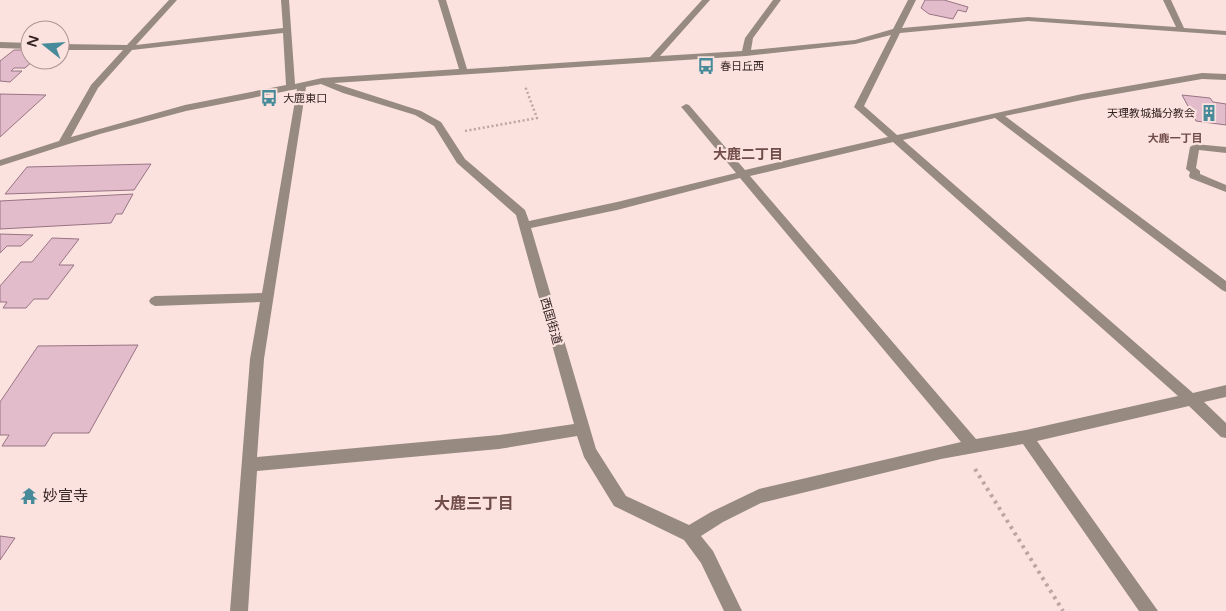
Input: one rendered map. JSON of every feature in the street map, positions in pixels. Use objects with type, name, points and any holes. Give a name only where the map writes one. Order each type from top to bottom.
[{"type":"street","points":[[63,142],[94,87],[174,0]]},
{"type":"street","points":[[239,611],[257,360],[268,297],[296,85],[287,30],[285,0]]},
{"type":"street","points":[[442,0],[464,72]]},
{"type":"street","points":[[652,60],[706,0]]},
{"type":"street","points":[[746,53],[749,38],[777,0]]},
{"type":"street","points":[[912,0],[859,107],[1191,398],[1226,432]]},
{"type":"street","points":[[1167,0],[1181,30]]},
{"type":"street","points":[[0,163],[63,142],[185,108],[322,81],[746,53],[855,42],[896,31],[1028,19],[1226,33]]},
{"type":"street","points":[[70,46],[143,48],[287,30]]},
{"type":"street","points":[[0,45],[20,46]]},
{"type":"street","points":[[524,226],[617,206],[744,174],[997,115],[1082,97],[1202,76],[1226,76]]},
{"type":"street","name":"西国街道","points":[[322,81],[346,91],[418,113],[438,124],[461,161],[521,213],[589,452],[620,501],[690,534],[707,557],[733,611]]},
{"type":"street","points":[[686,107],[744,174],[968,448]]},
{"type":"street","points":[[997,115],[1226,287]]},
{"type":"street","points":[[1226,150],[1195,147],[1191,169],[1196,170],[1194,176],[1226,189]]},
{"type":"street","points":[[155,301],[268,297]]},
{"type":"street","points":[[690,534],[759,496],[1226,391]]},
{"type":"street","points":[[249,465],[499,442],[581,428]]},
{"type":"street","points":[[1026,437],[1149,611]]},
{"type":"path","points":[[445,135],[537,118],[518,69]]},
{"type":"path","points":[[968,448],[1063,611]]},
{"type":"building","points":[[925,0],[944,0],[968,7],[966,12],[958,10],[953,19],[929,14],[921,8]]},
{"type":"building","points":[[14,50],[20,50],[20,68],[14,68],[11,71],[22,71],[10,82],[0,81],[0,61]]},
{"type":"building","points":[[0,94],[46,95],[0,137]]},
{"type":"building","name":"天理教城攝分教会","points":[[1182,95],[1210,98],[1213,102],[1226,104],[1226,125],[1196,121]]},
{"type":"building","points":[[151,164],[134,190],[5,194],[27,167]]},
{"type":"building","points":[[133,194],[122,214],[116,214],[111,223],[0,229],[0,201]]},
{"type":"building","points":[[0,234],[33,235],[21,246],[7,246],[0,253]]},
{"type":"building","points":[[52,238],[79,239],[59,265],[74,265],[48,299],[34,299],[26,308],[3,308],[7,302],[0,302],[0,286],[21,262],[32,262]]},
{"type":"building","points":[[138,345],[89,433],[53,433],[45,446],[2,446],[9,435],[0,435],[0,402],[38,346]]},
{"type":"building","points":[[0,536],[15,538],[0,560]]},
{"type":"place","name":"春日丘西","points":[[706,66]]},
{"type":"place","name":"大鹿東口","points":[[269,98]]},
{"type":"place","name":"天理教城攝分教会","points":[[1209,113]]},
{"type":"place","name":"妙宣寺","points":[[29,496]]},
{"type":"district","name":"大鹿一丁目","points":[[1175,138]]},
{"type":"district","name":"大鹿二丁目","points":[[748,154]]},
{"type":"district","name":"大鹿三丁目","points":[[474,503]]}]
